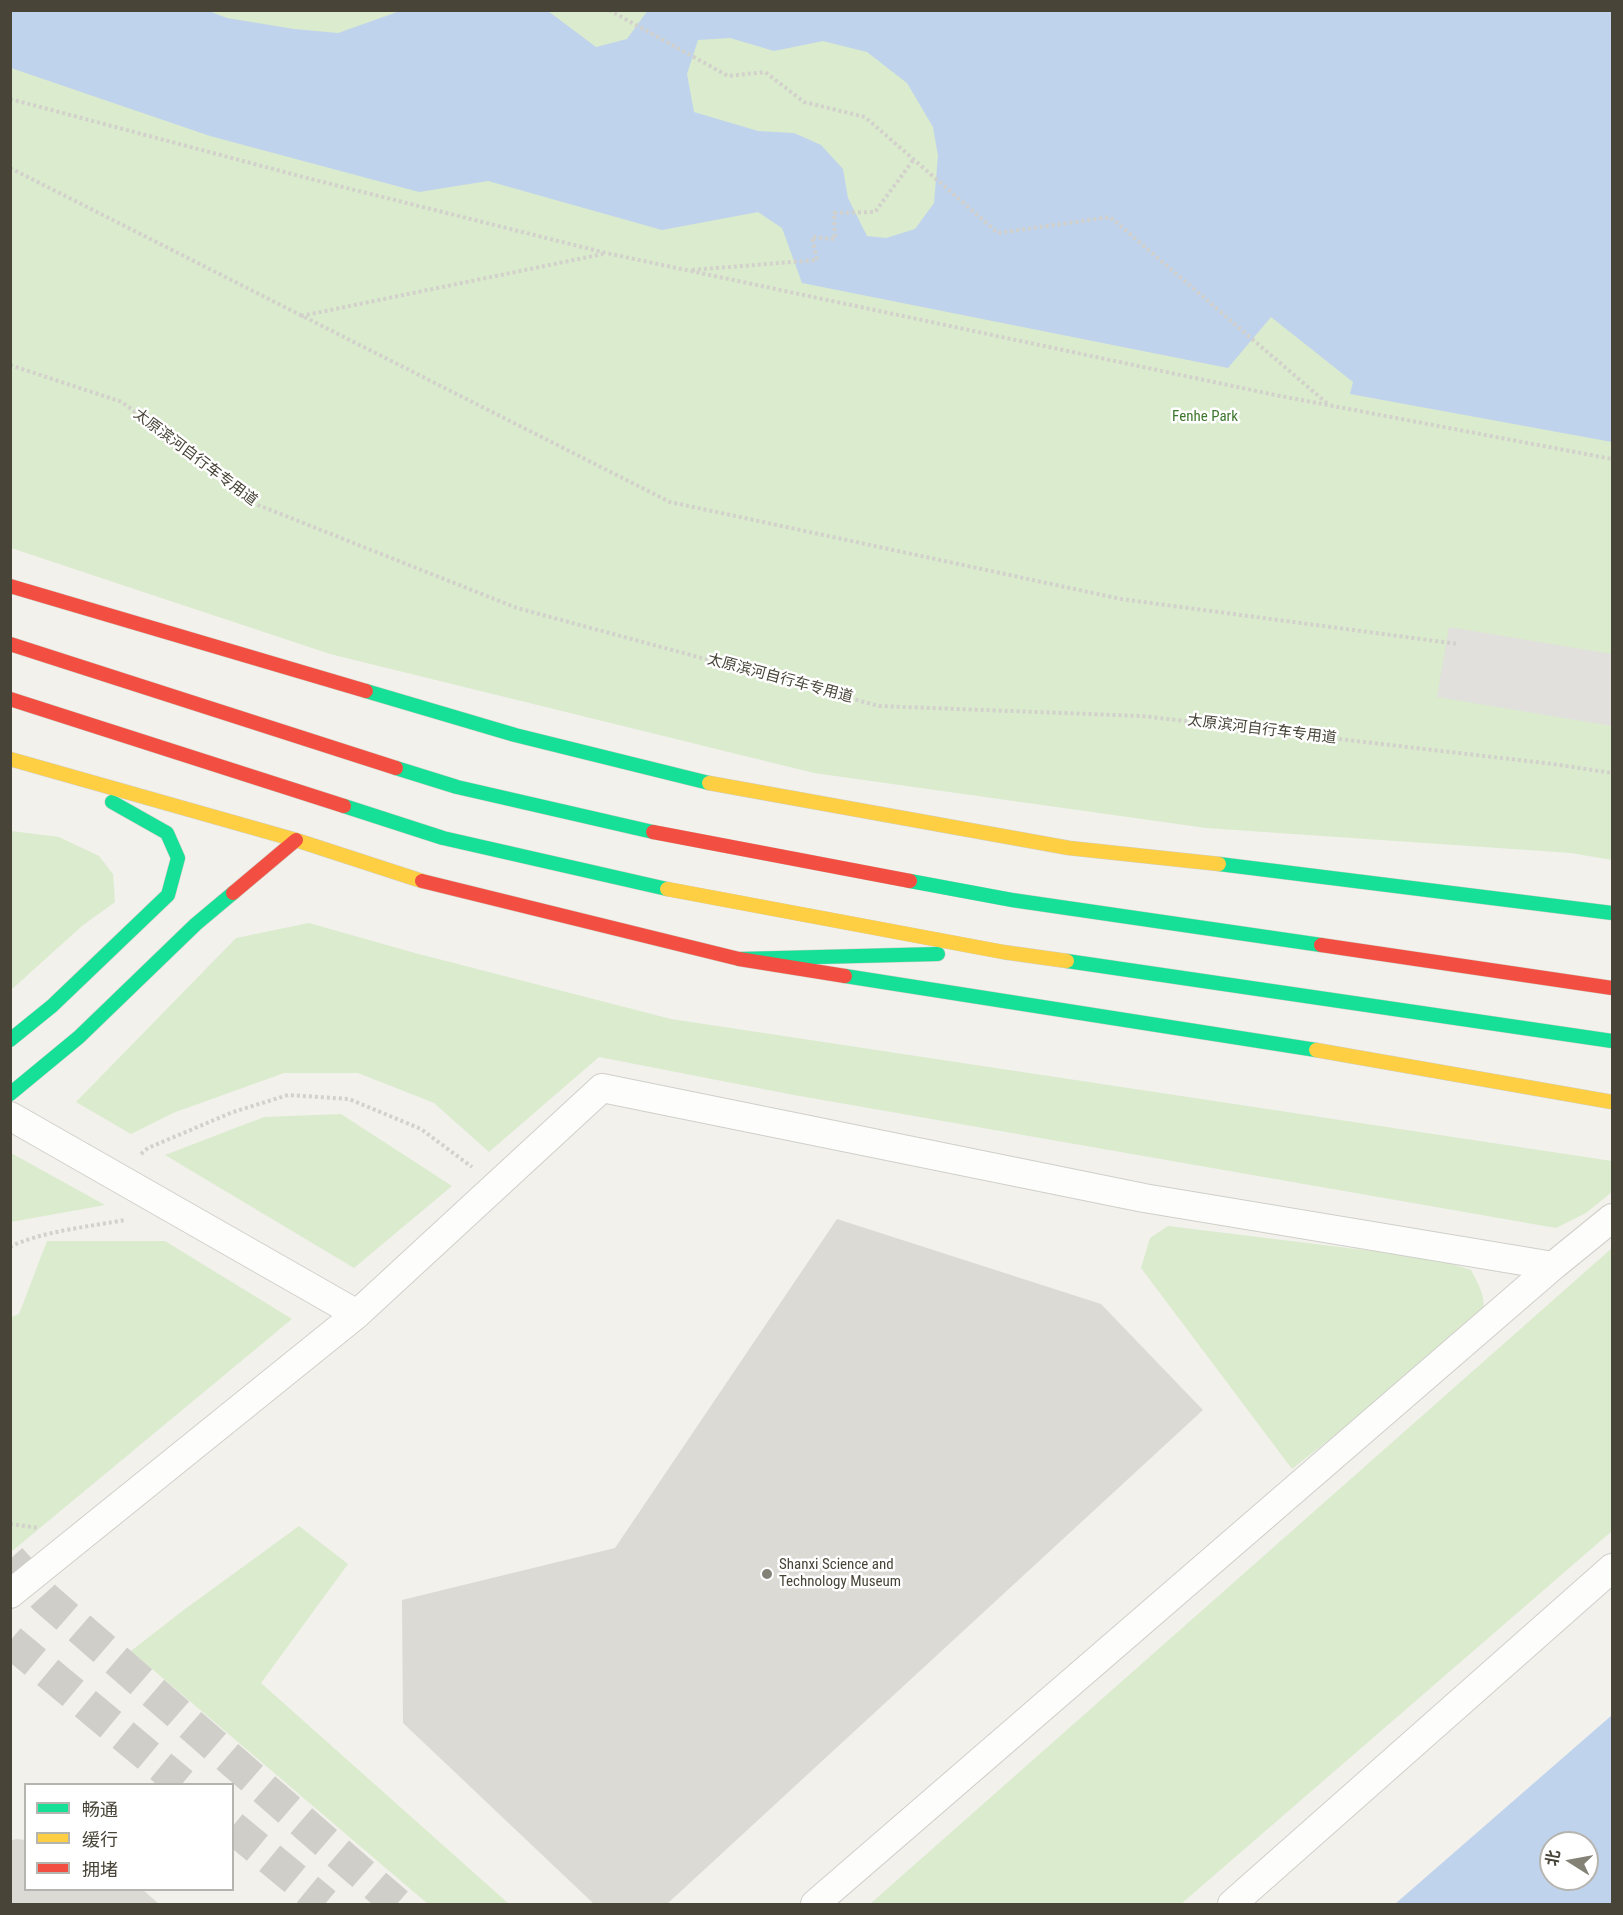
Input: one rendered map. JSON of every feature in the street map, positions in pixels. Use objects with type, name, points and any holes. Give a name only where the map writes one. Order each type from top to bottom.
[{"type":"main road","points":[[10,586],[515,735],[696,781],[1069,848],[1252,868],[1612,913]]},
{"type":"main road","points":[[10,644],[457,787],[666,835],[1012,900],[1612,988]]},
{"type":"main road","points":[[10,699],[443,838],[655,887],[1003,952],[1612,1041]]},
{"type":"main road","points":[[10,759],[296,840],[438,886],[739,960],[1334,1053],[1612,1102]]},
{"type":"main road","points":[[10,1041],[52,1006],[168,895],[178,858],[167,833],[135,813],[46,769]]},
{"type":"main road","points":[[10,1094],[79,1037],[196,924],[296,840]]},
{"type":"main road","points":[[739,960],[1003,952]]},
{"type":"street","points":[[10,1594],[357,1314],[602,1088],[1144,1198],[1553,1266]]},
{"type":"street","points":[[18,1120],[357,1314]]},
{"type":"street","points":[[815,1905],[1553,1266],[1612,1218]]},
{"type":"street","points":[[1232,1905],[1612,1568]]},
{"type":"path","points":[[609,10],[728,76],[765,72],[804,102],[865,117],[998,233],[1110,217],[1330,406]]},
{"type":"path","points":[[10,99],[606,254],[1330,406],[1612,459]]},
{"type":"path","points":[[686,270],[817,260],[812,237],[835,239],[834,213],[874,212],[914,159]]},
{"type":"path","points":[[10,168],[670,502],[1121,599],[1458,644]]},
{"type":"path","points":[[300,316],[606,254]]},
{"type":"path","name":"太原滨河自行车专用道","points":[[10,364],[122,402],[258,505],[507,604],[879,706],[1142,716],[1553,764],[1612,773]]},
{"type":"path","points":[[117,1177],[147,1148],[233,1112],[288,1095],[349,1099],[421,1129],[496,1185]]},
{"type":"path","points":[[10,1247],[69,1230],[176,1211]]},
{"type":"green space","name":"Fenhe Park","points":[[11,11],[1612,11],[1612,860],[1571,853],[1206,828],[814,773],[330,654],[11,548]]},
{"type":"green space","points":[[11,831],[59,837],[99,856],[113,874],[115,902],[82,926],[11,990]]},
{"type":"green space","points":[[309,923],[415,953],[671,1019],[1612,1161],[1612,1192],[1586,1213],[1556,1228],[794,1095],[599,1057],[489,1152],[434,1103],[358,1073],[284,1073],[173,1113],[131,1134],[76,1102],[236,938]]},
{"type":"green space","points":[[341,1114],[452,1186],[354,1268],[165,1155],[264,1117]]},
{"type":"green space","points":[[11,1153],[105,1205],[11,1222]]},
{"type":"green space","points":[[1168,1226],[1446,1262],[1471,1270],[1483,1300],[1481,1320],[1292,1469],[1141,1268],[1150,1238]]},
{"type":"green space","points":[[47,1241],[165,1241],[292,1319],[11,1552],[11,1317],[19,1314]]},
{"type":"green space","points":[[1612,1248],[1612,1531],[1181,1904],[870,1904]]},
{"type":"green space","points":[[299,1526],[348,1564],[261,1683],[509,1904],[428,1904],[131,1651]]},
{"type":"shaded area","points":[[1449,627],[1612,654],[1612,726],[1437,697]]},
{"type":"water","points":[[11,10],[209,11],[227,18],[294,29],[338,33],[400,11],[548,11],[596,47],[627,39],[648,10],[1612,11],[1612,442],[1350,394],[1353,382],[1271,317],[1228,368],[802,283],[782,228],[758,212],[662,230],[488,181],[419,192],[210,136],[11,68]],"holes":[[[730,38],[774,51],[823,41],[867,52],[907,83],[933,127],[938,156],[934,203],[915,229],[886,238],[867,236],[848,198],[843,169],[821,145],[794,133],[758,131],[694,112],[687,74],[698,40]]]},
{"type":"water","points":[[1612,1715],[1612,1904],[1395,1904]]},
{"type":"building","name":"Shanxi Science and Technology Museum","points":[[837,1219],[1101,1304],[1203,1410],[667,1904],[594,1904],[403,1723],[402,1600],[615,1548]]},
{"type":"building","points":[[24,1840],[24,1891],[144,1891],[159,1904],[10,1904],[10,1841]]},
{"type":"tunnel","points":[[10,1559],[45,1598],[397,1904]]},
{"type":"tunnel","points":[[10,1641],[181,1783]]},
{"type":"tunnel","points":[[234,1829],[325,1904]]},
{"type":"traffic: fast","points":[[366,691],[515,735],[709,783]]},
{"type":"traffic: fast","points":[[396,768],[457,787],[653,832]]},
{"type":"traffic: fast","points":[[10,1040],[52,1006],[168,895],[178,858],[167,833],[112,802]]},
{"type":"traffic: fast","points":[[344,806],[443,838],[667,889]]},
{"type":"traffic: fast","points":[[1219,864],[1612,913]]},
{"type":"traffic: fast","points":[[910,881],[1012,900],[1321,945]]},
{"type":"traffic: fast","points":[[10,1094],[79,1037],[196,924],[233,893]]},
{"type":"traffic: fast","points":[[739,959],[938,954]]},
{"type":"traffic: fast","points":[[1067,961],[1612,1041]]},
{"type":"traffic: fast","points":[[845,976],[1316,1050]]},
{"type":"traffic: slow","points":[[10,759],[296,840],[422,881]]},
{"type":"traffic: slow","points":[[709,783],[1069,848],[1219,864]]},
{"type":"traffic: slow","points":[[667,889],[1003,952],[1067,961]]},
{"type":"traffic: slow","points":[[1316,1050],[1612,1102]]},
{"type":"traffic: jam","points":[[10,586],[366,691]]},
{"type":"traffic: jam","points":[[10,644],[396,768]]},
{"type":"traffic: jam","points":[[10,699],[344,806]]},
{"type":"traffic: jam","points":[[653,832],[910,881]]},
{"type":"traffic: jam","points":[[233,893],[296,840]]},
{"type":"traffic: jam","points":[[422,881],[739,959],[845,976]]},
{"type":"traffic: jam","points":[[1321,945],[1612,988]]},
{"type":"place","name":"Shanxi Science and Technology Museum","points":[[767,1574]]}]
